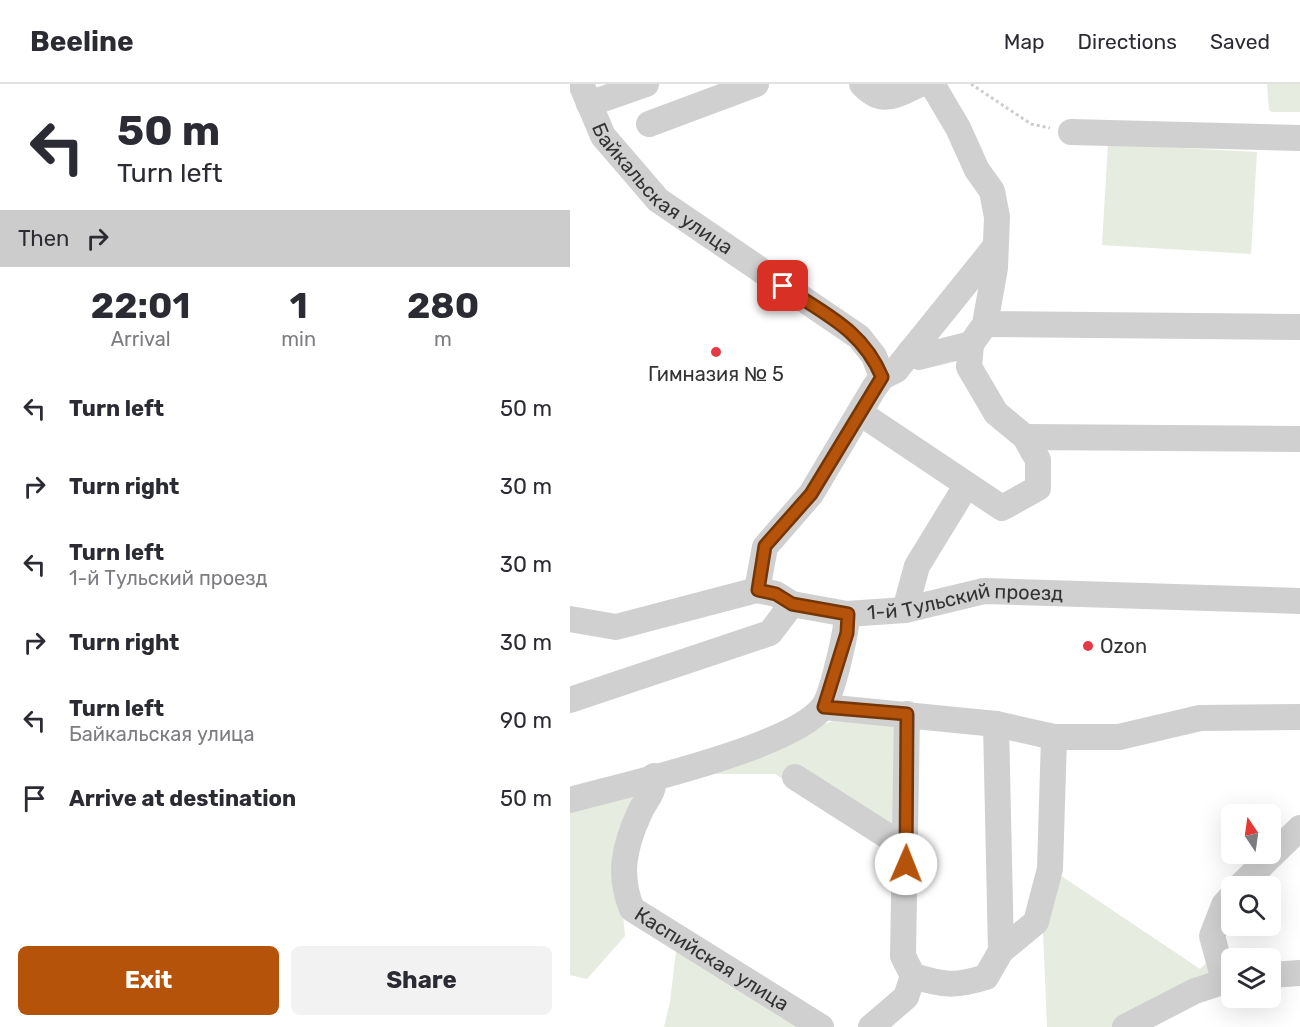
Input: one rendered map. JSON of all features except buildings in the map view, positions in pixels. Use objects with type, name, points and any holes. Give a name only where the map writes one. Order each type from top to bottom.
[{"type":"street","points":[[585,94],[646,84]]},
{"type":"street","points":[[649,124],[756,84]]},
{"type":"street","points":[[862,84],[872,95],[885,98],[921,84]]},
{"type":"street","points":[[860,413],[1002,508],[1038,488],[1038,460],[1025,437],[996,413],[969,368],[995,268],[997,217],[992,192],[977,170],[958,128],[932,84]]},
{"type":"street","name":"Байкальская улица","points":[[585,94],[603,136],[658,200],[859,337],[874,356],[882,377]]},
{"type":"street","points":[[1071,132],[1300,138]]},
{"type":"street","points":[[570,619],[616,627],[758,590],[765,546],[811,494],[882,377],[896,370],[995,248]]},
{"type":"street","points":[[910,352],[919,357],[978,334],[1300,327]]},
{"type":"street","points":[[1025,437],[1300,439]]},
{"type":"street","points":[[905,610],[917,566],[966,486]]},
{"type":"street","name":"1-й Тульский проезд","points":[[758,590],[776,594],[792,604],[848,614],[905,610],[984,591],[1300,601]]},
{"type":"street","points":[[570,700],[770,633],[792,604]]},
{"type":"street","points":[[570,800],[743,751],[800,726],[824,707],[847,633],[848,614]]},
{"type":"street","points":[[824,707],[996,724],[1054,737],[1119,737],[1200,718],[1300,717]]},
{"type":"street","points":[[871,1027],[906,998],[913,976],[903,956],[907,714]]},
{"type":"street","points":[[996,724],[1001,951]]},
{"type":"street","points":[[913,976],[932,982],[960,985],[986,977],[1001,951],[1036,922],[1050,868],[1054,737]]},
{"type":"street","name":"Каспийская улица","points":[[654,776],[654,790],[639,813],[623,857],[624,890],[632,909],[820,1027]]},
{"type":"street","points":[[795,777],[892,839],[906,841]]},
{"type":"street","points":[[1250,876],[1300,828]]},
{"type":"street","points":[[1221,913],[1212,936],[1221,960]]},
{"type":"street","points":[[1281,974],[1300,973]]},
{"type":"street","points":[[1125,1027],[1194,991],[1221,981]]},
{"type":"path","points":[[971,84],[1031,124],[1071,132]]},
{"type":"shaded area","points":[[1267,84],[1300,84],[1300,112],[1272,112],[1269,110]]},
{"type":"shaded area","points":[[1108,144],[1257,152],[1251,254],[1102,245]]},
{"type":"shaded area","points":[[833,721],[895,724],[901,851],[775,774],[683,774]]},
{"type":"shaded area","points":[[637,786],[623,914],[625,936],[587,979],[570,975],[570,808]]},
{"type":"shaded area","points":[[1054,871],[1200,969],[1211,959],[1214,975],[1138,1027],[1047,1027],[1043,931]]},
{"type":"shaded area","points":[[677,943],[806,1027],[664,1027],[670,1002]]},
{"type":"place","name":"Гимназия № 5","points":[[716,352]]},
{"type":"place","name":"Ozon","points":[[1088,646]]},
{"type":"route","points":[[783,286],[859,337],[874,356],[882,377],[811,494],[765,546],[758,590],[776,594],[792,604],[848,614],[847,633],[824,707],[907,714],[906,864]]}]
